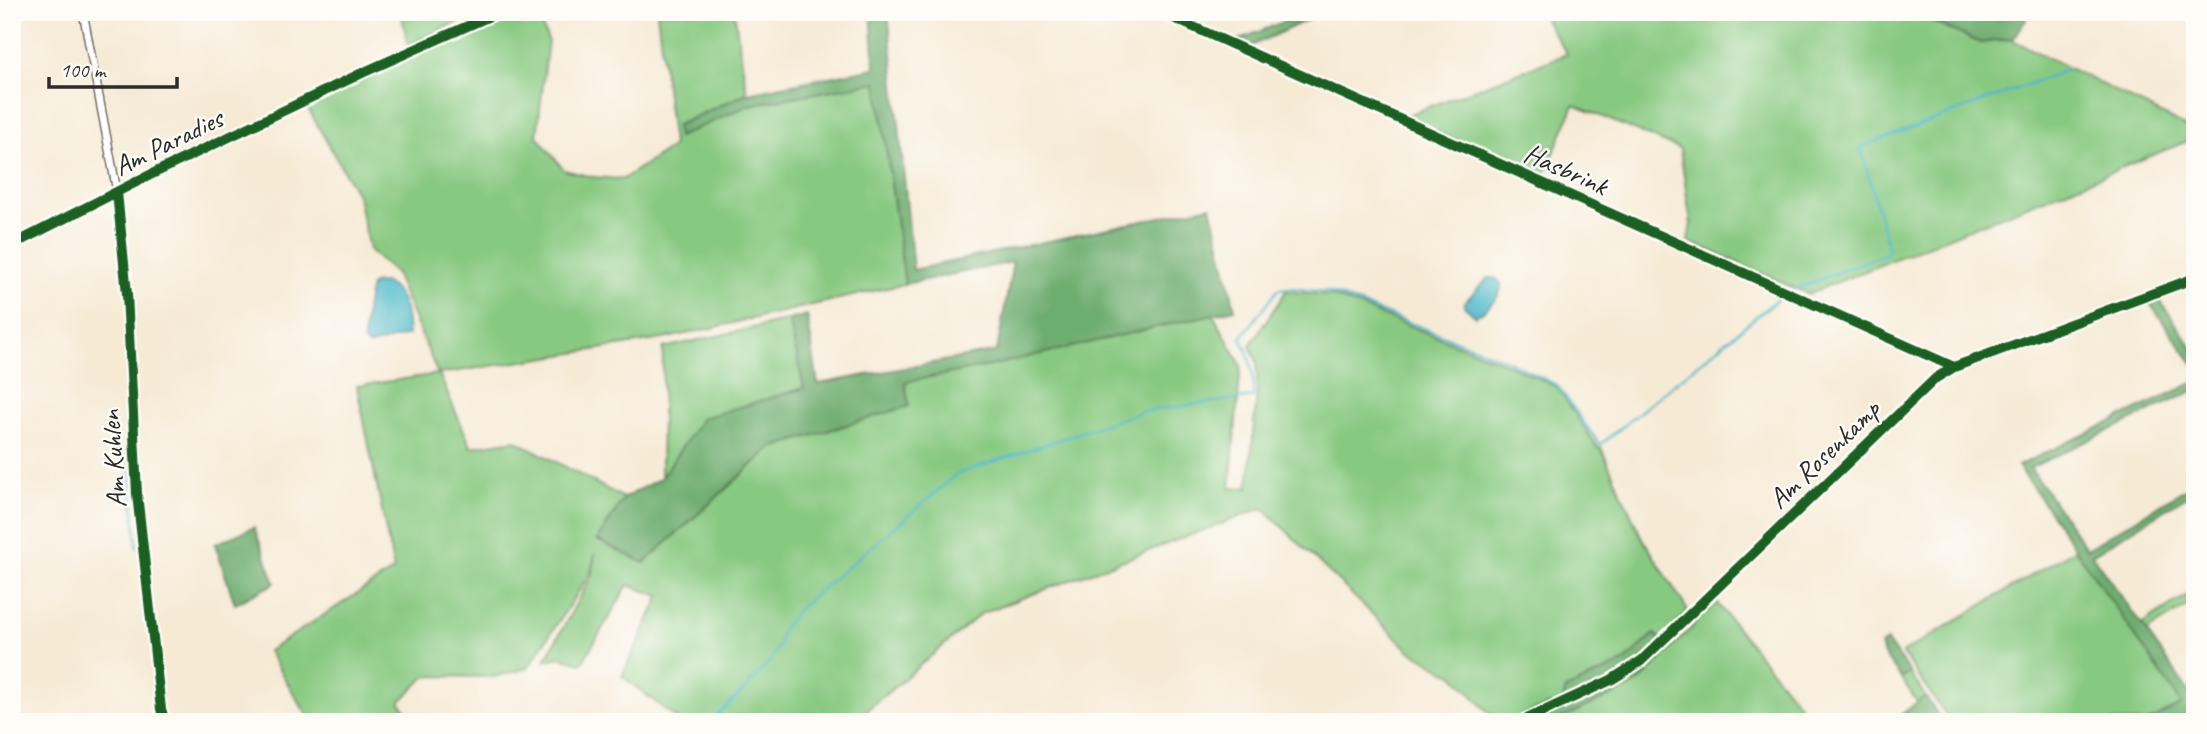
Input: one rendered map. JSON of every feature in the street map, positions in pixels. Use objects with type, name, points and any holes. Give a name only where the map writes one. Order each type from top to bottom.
[{"type":"street","name":"Am Kuhlen","points":[[83,12],[117,191],[127,294],[137,494],[150,620],[165,722]]},
{"type":"street","name":"Am Paradies","points":[[12,246],[117,191],[362,73],[499,12]]},
{"type":"street","name":"Hasbrink","points":[[1160,12],[1954,368]]},
{"type":"street","name":"Am Rosenkamp","points":[[1520,722],[1611,680],[1641,661],[1936,378],[1954,368],[2195,278]]},
{"type":"street","points":[[1930,357],[1936,369],[1936,378]]},
{"type":"green space","points":[[401,12],[480,12],[408,45]]},
{"type":"green space","points":[[510,12],[536,12],[548,40],[537,136],[564,170],[593,177],[623,179],[673,146],[657,12],[734,12],[747,93],[676,125],[678,136],[749,105],[877,81],[905,284],[663,339],[439,374],[471,447],[515,440],[624,498],[597,540],[644,563],[771,448],[908,406],[905,382],[1213,314],[1241,365],[1230,487],[1248,488],[1257,393],[1257,362],[1250,345],[1286,291],[1330,295],[1505,363],[1557,387],[1598,448],[1601,448],[1640,534],[1688,611],[1660,640],[1654,634],[1624,662],[1566,689],[1563,700],[1504,722],[1497,722],[1456,677],[1409,650],[1263,508],[982,613],[853,722],[681,722],[622,676],[660,596],[628,585],[582,663],[559,657],[545,661],[593,573],[595,553],[591,572],[528,668],[494,677],[426,676],[400,702],[413,722],[311,722],[268,651],[394,570],[357,386],[438,374],[395,273],[369,250],[358,196],[306,105]]},
{"type":"green space","points":[[871,12],[888,12],[913,270],[1211,206],[1235,309],[994,365],[905,382],[909,406],[771,448],[644,563],[597,540],[624,498],[661,478],[702,418],[804,388],[789,320],[807,315],[818,384],[997,351],[1013,262],[905,284],[877,82],[749,105],[678,137],[676,126],[747,93],[875,68]]},
{"type":"green space","points":[[1291,12],[1324,12],[1249,47],[1236,41],[1295,17]]},
{"type":"green space","points":[[1540,12],[1910,12],[1981,43],[2011,39],[2195,131],[2195,138],[1808,294],[1688,241],[1691,224],[1680,149],[1574,105],[1543,178],[1402,117],[1567,54]]},
{"type":"green space","points":[[1910,12],[1964,12],[1985,20],[2009,16],[2012,12],[2031,12],[2014,38],[1981,43]]},
{"type":"green space","points":[[1964,12],[2012,12],[2009,16],[1985,20]]},
{"type":"green space","points":[[2156,295],[2195,351],[2195,366],[2148,301]]},
{"type":"green space","points":[[789,320],[804,388],[702,418],[661,478],[663,348]]},
{"type":"green space","points":[[2195,382],[2195,390],[2030,468],[2087,549],[2195,483],[2195,491],[2092,555],[2195,700],[2195,722],[2147,722],[2182,704],[2018,466]]},
{"type":"green space","points":[[254,527],[275,583],[235,604],[215,544]]},
{"type":"green space","points":[[2076,549],[2183,704],[2147,722],[1951,722],[1902,653]]},
{"type":"green space","points":[[2195,590],[2195,601],[2146,632],[2141,625]]},
{"type":"green space","points":[[1716,602],[1813,722],[1554,722],[1638,683]]},
{"type":"green space","points":[[1655,634],[1669,651],[1638,683],[1554,722],[1527,722],[1561,706],[1566,689],[1624,662]]},
{"type":"green space","points":[[1887,641],[1910,673],[1901,678],[1880,646]]},
{"type":"green space","points":[[1910,673],[1925,696],[1918,703],[1901,678]]},
{"type":"green space","points":[[1925,696],[1943,722],[1892,722]]},
{"type":"water","points":[[1488,278],[1496,278],[1501,289],[1492,303],[1475,316],[1464,303]]},
{"type":"water","points":[[386,283],[401,299],[406,313],[408,335],[368,346],[364,342],[364,329],[370,289],[372,284]]},
{"type":"waterway","points":[[1793,290],[1887,253],[1888,248],[1861,147],[2067,70]]},
{"type":"waterway","points":[[710,722],[771,660],[779,645],[782,630],[798,609],[957,474],[1144,411],[1253,397],[1251,366],[1241,338],[1278,289],[1329,292],[1504,359],[1557,385],[1600,445],[1780,297]]},
{"type":"waterway","points":[[126,414],[137,548]]},
{"type":"cycle path","points":[[12,245],[362,73],[499,12]]},
{"type":"cycle path","points":[[1160,12],[1954,367]]},
{"type":"cycle path","points":[[117,192],[127,294],[137,494],[161,709],[165,722]]},
{"type":"cycle path","points":[[1520,722],[1611,680],[1641,661],[1936,378],[1954,367],[2195,278]]}]
